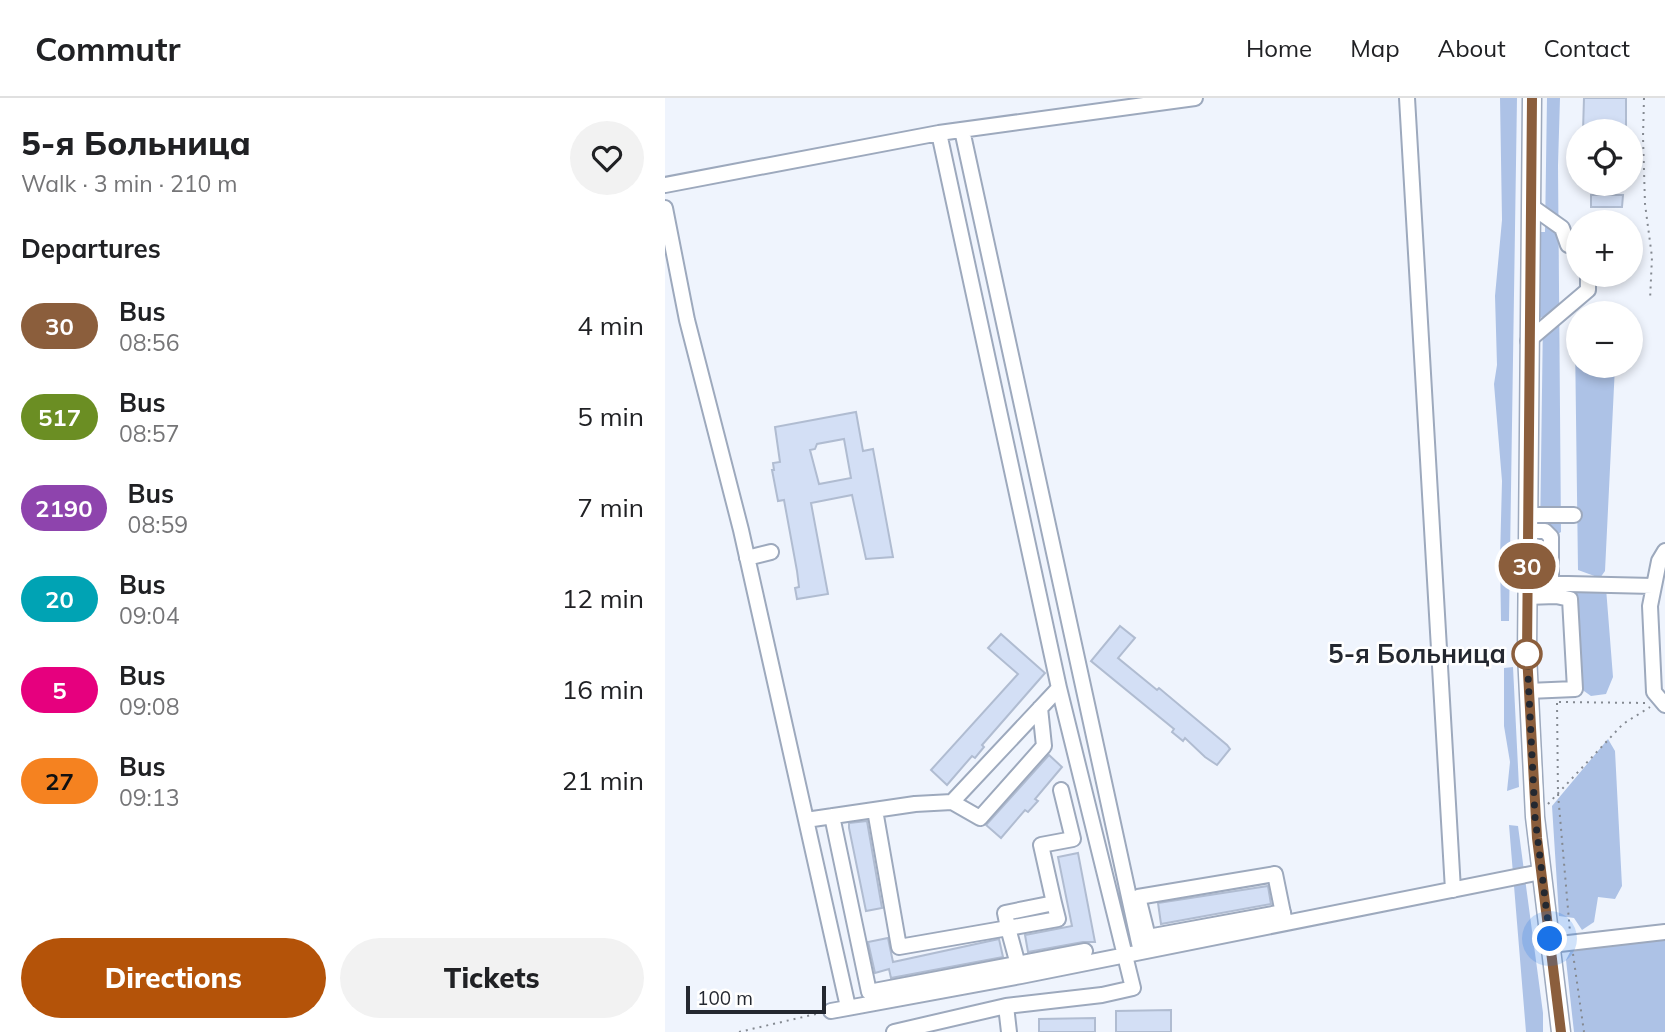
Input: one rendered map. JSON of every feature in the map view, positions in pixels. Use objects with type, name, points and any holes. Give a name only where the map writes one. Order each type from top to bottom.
[{"type":"main road","points":[[1532,98],[1526,590],[1528,691],[1535,817],[1561,1032]]},
{"type":"lane","points":[[665,185],[939,133],[1195,98]]},
{"type":"lane","points":[[1407,98],[1453,890]]},
{"type":"lane","points":[[962,130],[1141,952]]},
{"type":"lane","points":[[894,1032],[1006,1006],[1102,995],[1133,988],[1059,688],[939,133]]},
{"type":"lane","points":[[1531,206],[1562,228],[1566,239]]},
{"type":"lane","points":[[665,208],[687,320],[747,558],[848,1007]]},
{"type":"lane","points":[[1528,341],[1588,290],[1588,287]]},
{"type":"lane","points":[[1527,523],[1574,515]]},
{"type":"lane","points":[[1527,523],[1545,531],[1551,537],[1551,583]]},
{"type":"lane","points":[[1665,551],[1659,561],[1650,606],[1654,692],[1665,705]]},
{"type":"lane","points":[[747,558],[771,552]]},
{"type":"lane","points":[[1526,590],[1551,583],[1653,586]]},
{"type":"lane","points":[[1526,590],[1569,597],[1574,689],[1528,691]]},
{"type":"lane","points":[[952,802],[1059,688]]},
{"type":"lane","points":[[806,820],[915,804],[952,802],[980,818],[1044,746],[1040,708]]},
{"type":"lane","points":[[875,810],[899,947],[1058,919],[1041,845],[1073,839],[1061,790]]},
{"type":"lane","points":[[832,816],[869,992],[1124,956],[1284,917]]},
{"type":"lane","points":[[1284,917],[1276,874],[1138,898],[1148,937],[1284,917],[1453,890],[1541,872]]},
{"type":"lane","points":[[1008,928],[1019,969]]},
{"type":"lane","points":[[1551,945],[1665,932]]},
{"type":"lane","points":[[831,1011],[1019,969],[1085,951]]},
{"type":"lane","points":[[1006,1006],[1009,1032]]},
{"type":"path","points":[[1644,98],[1645,204],[1652,257],[1650,300]]},
{"type":"path","points":[[1535,817],[1558,794],[1623,724],[1656,703],[1557,702],[1558,794],[1571,942],[1584,1032]]},
{"type":"path","points":[[739,1032],[831,1011]]},
{"type":"shaded area","points":[[1500,98],[1517,98],[1509,621],[1501,621],[1502,481],[1494,384],[1497,365],[1495,296],[1502,220]]},
{"type":"shaded area","points":[[1547,98],[1560,98],[1558,165],[1561,532],[1548,541],[1540,538],[1543,317],[1537,319],[1538,232],[1545,232]]},
{"type":"shaded area","points":[[1575,378],[1614,378],[1605,571],[1600,578],[1578,570]]},
{"type":"shaded area","points":[[1606,588],[1613,677],[1606,694],[1591,696],[1570,681],[1566,589]]},
{"type":"shaded area","points":[[1513,667],[1519,787],[1507,791],[1510,762],[1504,726],[1504,668]]},
{"type":"shaded area","points":[[1608,739],[1615,751],[1622,886],[1615,899],[1598,897],[1594,922],[1582,930],[1574,918],[1559,916],[1552,806]]},
{"type":"shaded area","points":[[1509,825],[1518,826],[1543,1013],[1543,1032],[1526,1032]]},
{"type":"shaded area","points":[[1665,935],[1665,1032],[1574,1032],[1566,960],[1571,950],[1639,937]]},
{"type":"building","points":[[1584,98],[1626,98],[1626,119],[1583,119]]},
{"type":"building","points":[[1591,196],[1623,196],[1622,207],[1591,207]]},
{"type":"building","points":[[856,412],[863,451],[873,449],[893,557],[866,559],[852,495],[811,503],[828,594],[797,599],[797,571],[784,500],[778,501],[772,470],[773,463],[780,462],[775,427]],"holes":[[[844,439],[851,478],[819,484],[810,450],[815,449],[817,444]]]},
{"type":"building","points":[[1120,626],[1135,638],[1118,658],[1157,690],[1159,688],[1227,745],[1230,749],[1217,765],[1185,738],[1183,741],[1172,732],[1174,729],[1091,661]]},
{"type":"building","points":[[1001,634],[1045,673],[982,745],[984,747],[975,758],[972,756],[947,785],[931,770],[1018,674],[988,648]]},
{"type":"building","points":[[1049,755],[1062,767],[1035,799],[1038,801],[1028,812],[1025,810],[1001,838],[986,825]]},
{"type":"building","points":[[867,821],[882,908],[866,911],[849,823]]},
{"type":"building","points":[[1078,853],[1095,942],[1028,952],[1025,935],[1072,926],[1058,857]]},
{"type":"building","points":[[1268,886],[1271,904],[1161,924],[1158,903]]},
{"type":"building","points":[[888,938],[893,962],[999,939],[1003,957],[891,978],[889,969],[875,973],[868,942]]},
{"type":"building","points":[[1171,1010],[1171,1032],[1116,1032],[1116,1011]]},
{"type":"building","points":[[1095,1018],[1095,1032],[1039,1032],[1039,1019]]},
{"type":"bus line","name":"30","points":[[1532,98],[1527,654],[1535,817],[1561,1032]]},
{"type":"place","name":"5-я Больница","points":[[1527,654]]},
{"type":"route","points":[[1527,654],[1535,817],[1550,939]]}]
